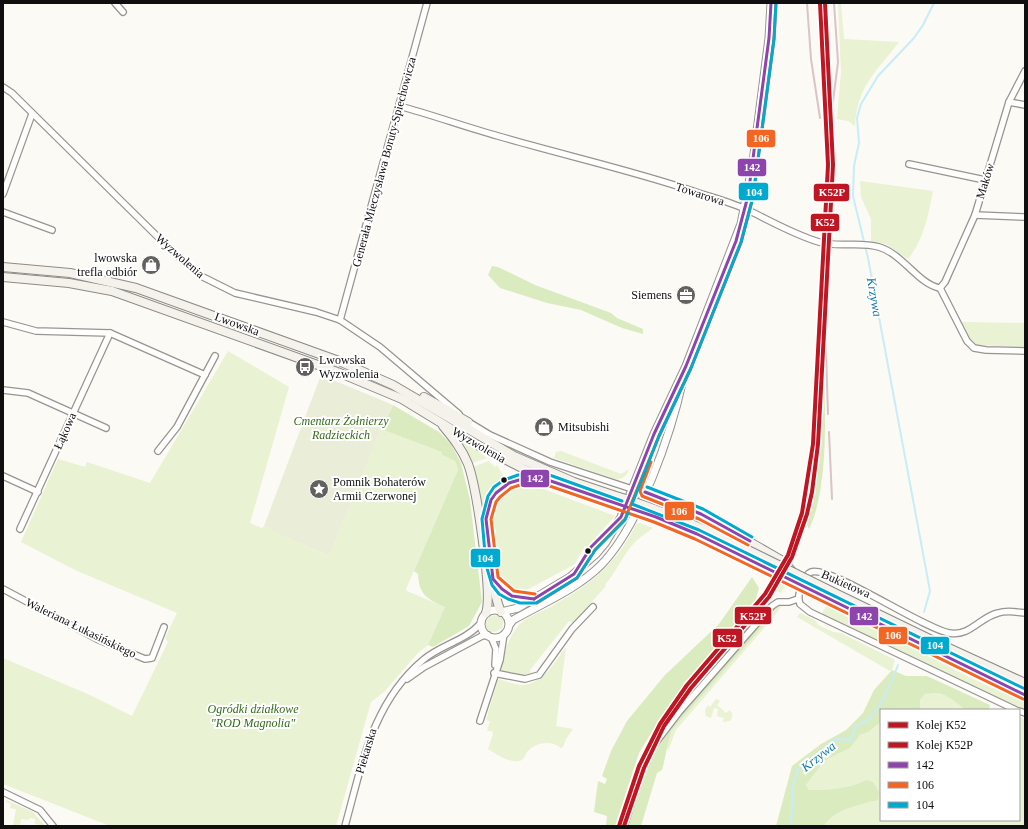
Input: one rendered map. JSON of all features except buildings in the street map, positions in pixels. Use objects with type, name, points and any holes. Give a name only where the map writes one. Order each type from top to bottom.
[{"type":"main road","name":"Lwowska","points":[[3,267],[70,273],[136,288],[340,362],[393,385],[456,423]]},
{"type":"main road","name":"Lwowska","points":[[3,277],[91,286],[132,297],[365,383],[402,399],[437,420]]},
{"type":"main road","points":[[393,385],[407,387],[468,422]]},
{"type":"main road","points":[[437,420],[461,449],[472,475],[484,554],[488,600],[486,612]]},
{"type":"main road","name":"Wyzwolenia","points":[[437,420],[497,456],[542,478],[660,510],[693,524],[793,572],[832,595],[1025,695]]},
{"type":"main road","name":"Wyzwolenia","points":[[456,423],[530,464],[684,528],[1025,683]]},
{"type":"main road","points":[[501,612],[496,598],[486,518],[491,500],[496,493],[509,483],[519,480],[542,478]]},
{"type":"main road","points":[[645,492],[701,514],[781,560],[793,572]]},
{"type":"main road","points":[[493,579],[502,589],[512,596],[534,599]]},
{"type":"street","points":[[115,3],[123,12]]},
{"type":"street","name":"Generała Mieczysława Boruty-Spiechowicza","points":[[340,320],[427,3]]},
{"type":"street","points":[[501,612],[518,608],[570,577],[596,554],[614,530],[654,434],[686,366],[736,241],[745,209],[752,166],[767,53],[771,3]]},
{"type":"street","name":"Maków","points":[[940,288],[945,282],[975,215],[1009,102],[1025,71]]},
{"type":"street","name":"Wyzwolenia","points":[[3,87],[171,250],[201,276],[235,293],[316,312],[340,320],[380,346],[468,422],[490,435],[550,462],[632,489]]},
{"type":"street","points":[[1009,102],[1025,105]]},
{"type":"street","name":"Towarowa","points":[[399,106],[476,130],[694,191],[745,209],[772,223],[819,242],[861,244],[887,250],[896,255],[927,282],[934,287],[940,288]]},
{"type":"street","points":[[3,194],[32,114]]},
{"type":"street","points":[[909,164],[985,180]]},
{"type":"street","points":[[3,212],[52,230]]},
{"type":"street","points":[[975,215],[1025,217]]},
{"type":"street","points":[[940,288],[967,342],[974,348],[986,350],[1025,351]]},
{"type":"street","points":[[3,322],[36,331],[110,333],[205,375]]},
{"type":"street","name":"Łąkowa","points":[[20,529],[110,333]]},
{"type":"street","points":[[158,451],[177,428],[215,356]]},
{"type":"street","points":[[490,636],[498,638],[508,630],[513,620],[577,584],[600,565],[620,541],[645,492],[665,440],[679,396],[686,366]]},
{"type":"street","points":[[3,390],[28,392],[106,428]]},
{"type":"street","points":[[3,476],[38,492]]},
{"type":"street","points":[[632,489],[645,492]]},
{"type":"street","name":"Bukietowa","points":[[798,599],[806,575],[818,571],[847,583],[949,633],[967,631],[997,613],[1025,613]]},
{"type":"street","name":"Waleriana Łukasińskiego","points":[[3,589],[97,639],[145,659],[152,658],[164,627]]},
{"type":"street","points":[[624,826],[647,756],[667,726],[772,606],[781,601],[789,602],[798,599],[801,606],[810,612],[1016,709]]},
{"type":"street","points":[[494,674],[525,680],[538,675],[572,629],[593,606]]},
{"type":"street","points":[[494,674],[496,649],[490,636],[480,624],[486,612],[494,609],[506,615],[510,624]]},
{"type":"street","name":"Piekarska","points":[[345,826],[371,734],[381,711],[409,673],[424,659],[469,634],[480,624]]},
{"type":"street","points":[[480,721],[501,654],[504,634]]},
{"type":"street","name":"Piekarska","points":[[402,683],[424,667],[482,636],[490,636]]},
{"type":"street","points":[[3,792],[40,810],[53,826]]},
{"type":"green space","points":[[838,3],[841,3],[844,39],[899,42],[869,80],[859,100],[855,126],[848,121],[837,119],[841,72]]},
{"type":"green space","points":[[860,181],[933,191],[922,235],[908,259],[886,244],[871,241],[871,219],[861,197]]},
{"type":"green space","points":[[492,266],[498,267],[535,285],[611,313],[617,318],[643,329],[643,334],[622,328],[581,310],[547,303],[500,288],[488,275]]},
{"type":"green space","points":[[962,322],[1025,323],[1025,347],[976,345],[970,339]]},
{"type":"green space","name":"Ogródki działkowe \"ROD Magnolia\"","points":[[228,351],[289,387],[250,523],[262,528],[264,526],[272,529],[271,531],[329,556],[381,429],[443,452],[442,455],[455,461],[458,470],[406,589],[407,591],[445,607],[428,645],[417,654],[385,691],[371,702],[336,826],[110,826],[3,784],[3,658],[90,695],[132,716],[168,642],[165,638],[177,613],[75,570],[21,542],[58,459],[85,467],[87,462],[150,483]]},
{"type":"green space","name":"Cmentarz Żołnierzy Radzieckich","points":[[321,375],[393,405],[381,429],[329,556],[271,531],[272,529],[264,526]]},
{"type":"green space","points":[[821,382],[824,382],[825,398],[824,457],[819,496],[815,514],[809,529],[806,523],[817,460]]},
{"type":"green space","points":[[393,405],[439,432],[451,444],[461,463],[470,500],[482,602],[469,626],[433,647],[428,645],[445,607],[429,599],[422,592],[418,574],[414,571],[458,470],[455,461],[442,455],[442,452],[381,429]]},
{"type":"green space","points":[[459,438],[487,458],[472,463]]},
{"type":"green space","points":[[561,451],[621,474],[629,469],[624,477],[615,479],[554,458],[556,452]]},
{"type":"green space","points":[[489,461],[495,467],[497,465],[506,481],[496,488],[490,497],[484,520],[473,467]]},
{"type":"green space","points":[[520,486],[541,488],[615,516],[587,547],[585,546],[575,564],[521,593],[513,592],[507,589],[500,577],[492,527],[493,510],[496,502],[509,490]]},
{"type":"green space","points":[[640,523],[653,528],[631,546],[605,585],[606,586],[573,623],[569,621],[530,670],[531,673],[522,675],[502,672],[501,668],[507,646],[511,636],[518,626],[525,620],[548,608],[590,582],[611,562],[629,538],[636,524]]},
{"type":"green space","points":[[752,577],[759,588],[756,599],[662,715],[639,753],[615,826],[606,826],[607,816],[594,812],[598,781],[605,784],[607,779],[602,776],[611,751],[627,721],[665,675],[719,624]]},
{"type":"green space","points":[[776,580],[786,585],[781,593],[776,590],[759,617],[696,690],[677,709],[648,751],[635,782],[622,826],[620,826],[629,797],[645,755],[668,715],[694,681],[751,616]]},
{"type":"green space","points":[[781,603],[783,604],[772,619],[676,730],[668,751],[666,744],[672,730],[774,614],[771,611]]},
{"type":"green space","points":[[827,604],[973,679],[1025,703],[1025,710],[988,694],[822,614]]},
{"type":"green space","points":[[771,611],[774,614],[672,730],[662,770],[657,773],[641,826],[627,826],[644,770],[652,751],[683,710]]},
{"type":"green space","points":[[800,613],[815,620],[818,625],[833,632],[841,633],[895,660],[892,670],[890,671],[797,617]]},
{"type":"green space","points":[[495,615],[504,618],[502,628],[495,632],[488,631],[486,624],[488,619]]},
{"type":"green space","points":[[566,647],[556,726],[573,729],[566,739],[563,747],[561,748],[557,745],[548,743],[539,744],[527,752],[522,760],[519,761],[511,761],[503,758],[488,749],[493,734],[492,731],[487,731],[490,721],[486,720],[498,679],[513,684],[523,685],[537,680],[548,671]]},
{"type":"green space","points":[[892,670],[906,676],[927,676],[990,705],[989,709],[962,709],[950,698],[942,694],[931,693],[925,694],[920,700],[920,709],[880,709],[880,723],[868,732],[860,735],[850,748],[824,761],[806,785],[809,790],[831,789],[846,787],[866,780],[873,782],[879,792],[878,800],[848,808],[834,815],[824,826],[776,826],[792,766],[821,744],[846,730],[863,713],[874,690]]},
{"type":"green space","points":[[932,693],[950,696],[963,708],[920,709],[920,700],[925,694]]},
{"type":"green space","points":[[716,699],[720,701],[717,705],[726,713],[730,710],[731,711],[732,718],[730,721],[723,722],[724,718],[717,716],[718,709],[714,708],[711,718],[706,716],[705,710],[708,705],[710,707]]},
{"type":"green space","points":[[1020,717],[1025,719],[1025,826],[824,826],[834,815],[848,808],[878,800],[866,780],[846,787],[831,789],[809,790],[806,785],[824,761],[850,748],[860,735],[868,732],[880,723],[880,821],[1020,821]]},
{"type":"green space","points":[[6,800],[33,812],[45,826],[35,824],[35,819],[29,818],[29,820],[21,819],[20,826],[13,826],[16,809],[10,808],[11,804],[6,802]]},
{"type":"waterway","name":"Krzywa","points":[[924,612],[930,591],[868,258],[853,196],[854,166],[859,143],[857,118],[861,104],[878,76],[914,38],[923,25],[934,3]]},
{"type":"waterway","name":"Krzywa","points":[[791,826],[793,785],[798,769],[833,741],[839,739],[850,740],[852,738],[855,727],[869,719],[874,714],[890,686],[898,665]]},
{"type":"railway","points":[[807,3],[811,59],[820,118]]},
{"type":"railway","points":[[831,117],[838,62],[834,3]]},
{"type":"railway","points":[[823,260],[828,414]]},
{"type":"railway","points":[[829,432],[832,499]]},
{"type":"rail line","name":"K52","points":[[619,826],[639,766],[660,724],[687,685],[765,594],[788,555],[802,513],[813,444],[828,165],[820,3]]},
{"type":"rail line","name":"K52P","points":[[624,826],[644,768],[664,726],[691,688],[769,597],[792,557],[807,514],[812,492],[818,444],[833,165],[825,3]]},
{"type":"transit line","name":"142","points":[[534,599],[574,574],[591,547],[621,517],[654,434],[686,366],[736,241],[748,196],[769,38],[771,3]]},
{"type":"transit line","name":"106","points":[[537,603],[577,578],[595,550],[625,519],[659,436],[691,368],[741,243],[753,197],[774,39],[776,3]]},
{"type":"transit line","name":"104","points":[[776,3],[774,39],[753,197],[741,242],[691,368],[659,436],[632,504],[699,530],[1025,689]]},
{"type":"transit line","name":"106","points":[[651,462],[640,491],[642,496],[699,519],[748,545]]},
{"type":"transit line","name":"104","points":[[622,501],[544,473],[518,475],[504,480],[494,487],[488,496],[482,519],[486,565],[492,585],[499,594],[508,599],[520,603],[536,603],[577,578],[595,550],[625,520],[628,513]]},
{"type":"transit line","name":"142","points":[[534,599],[512,596],[502,589],[493,579],[486,519],[491,500],[496,493],[509,483],[519,480],[542,478],[656,517],[697,534],[1025,695]]},
{"type":"transit line","name":"106","points":[[535,594],[514,591],[498,577],[491,519],[496,502],[511,488],[520,485],[541,483],[654,522],[695,539],[1023,699]]},
{"type":"transit line","name":"104","points":[[647,487],[703,509],[752,537]]},
{"type":"transit line","name":"142","points":[[645,492],[701,514],[750,541]]},
{"type":"place","name":"lwowska trefla odbiór","points":[[151,265]]},
{"type":"place","name":"Siemens","points":[[686,295]]},
{"type":"place","name":"Lwowska Wyzwolenia","points":[[305,367]]},
{"type":"place","name":"Mitsubishi","points":[[544,427]]},
{"type":"place","name":"Pomnik Bohaterów Armii Czerwonej","points":[[319,489]]}]
